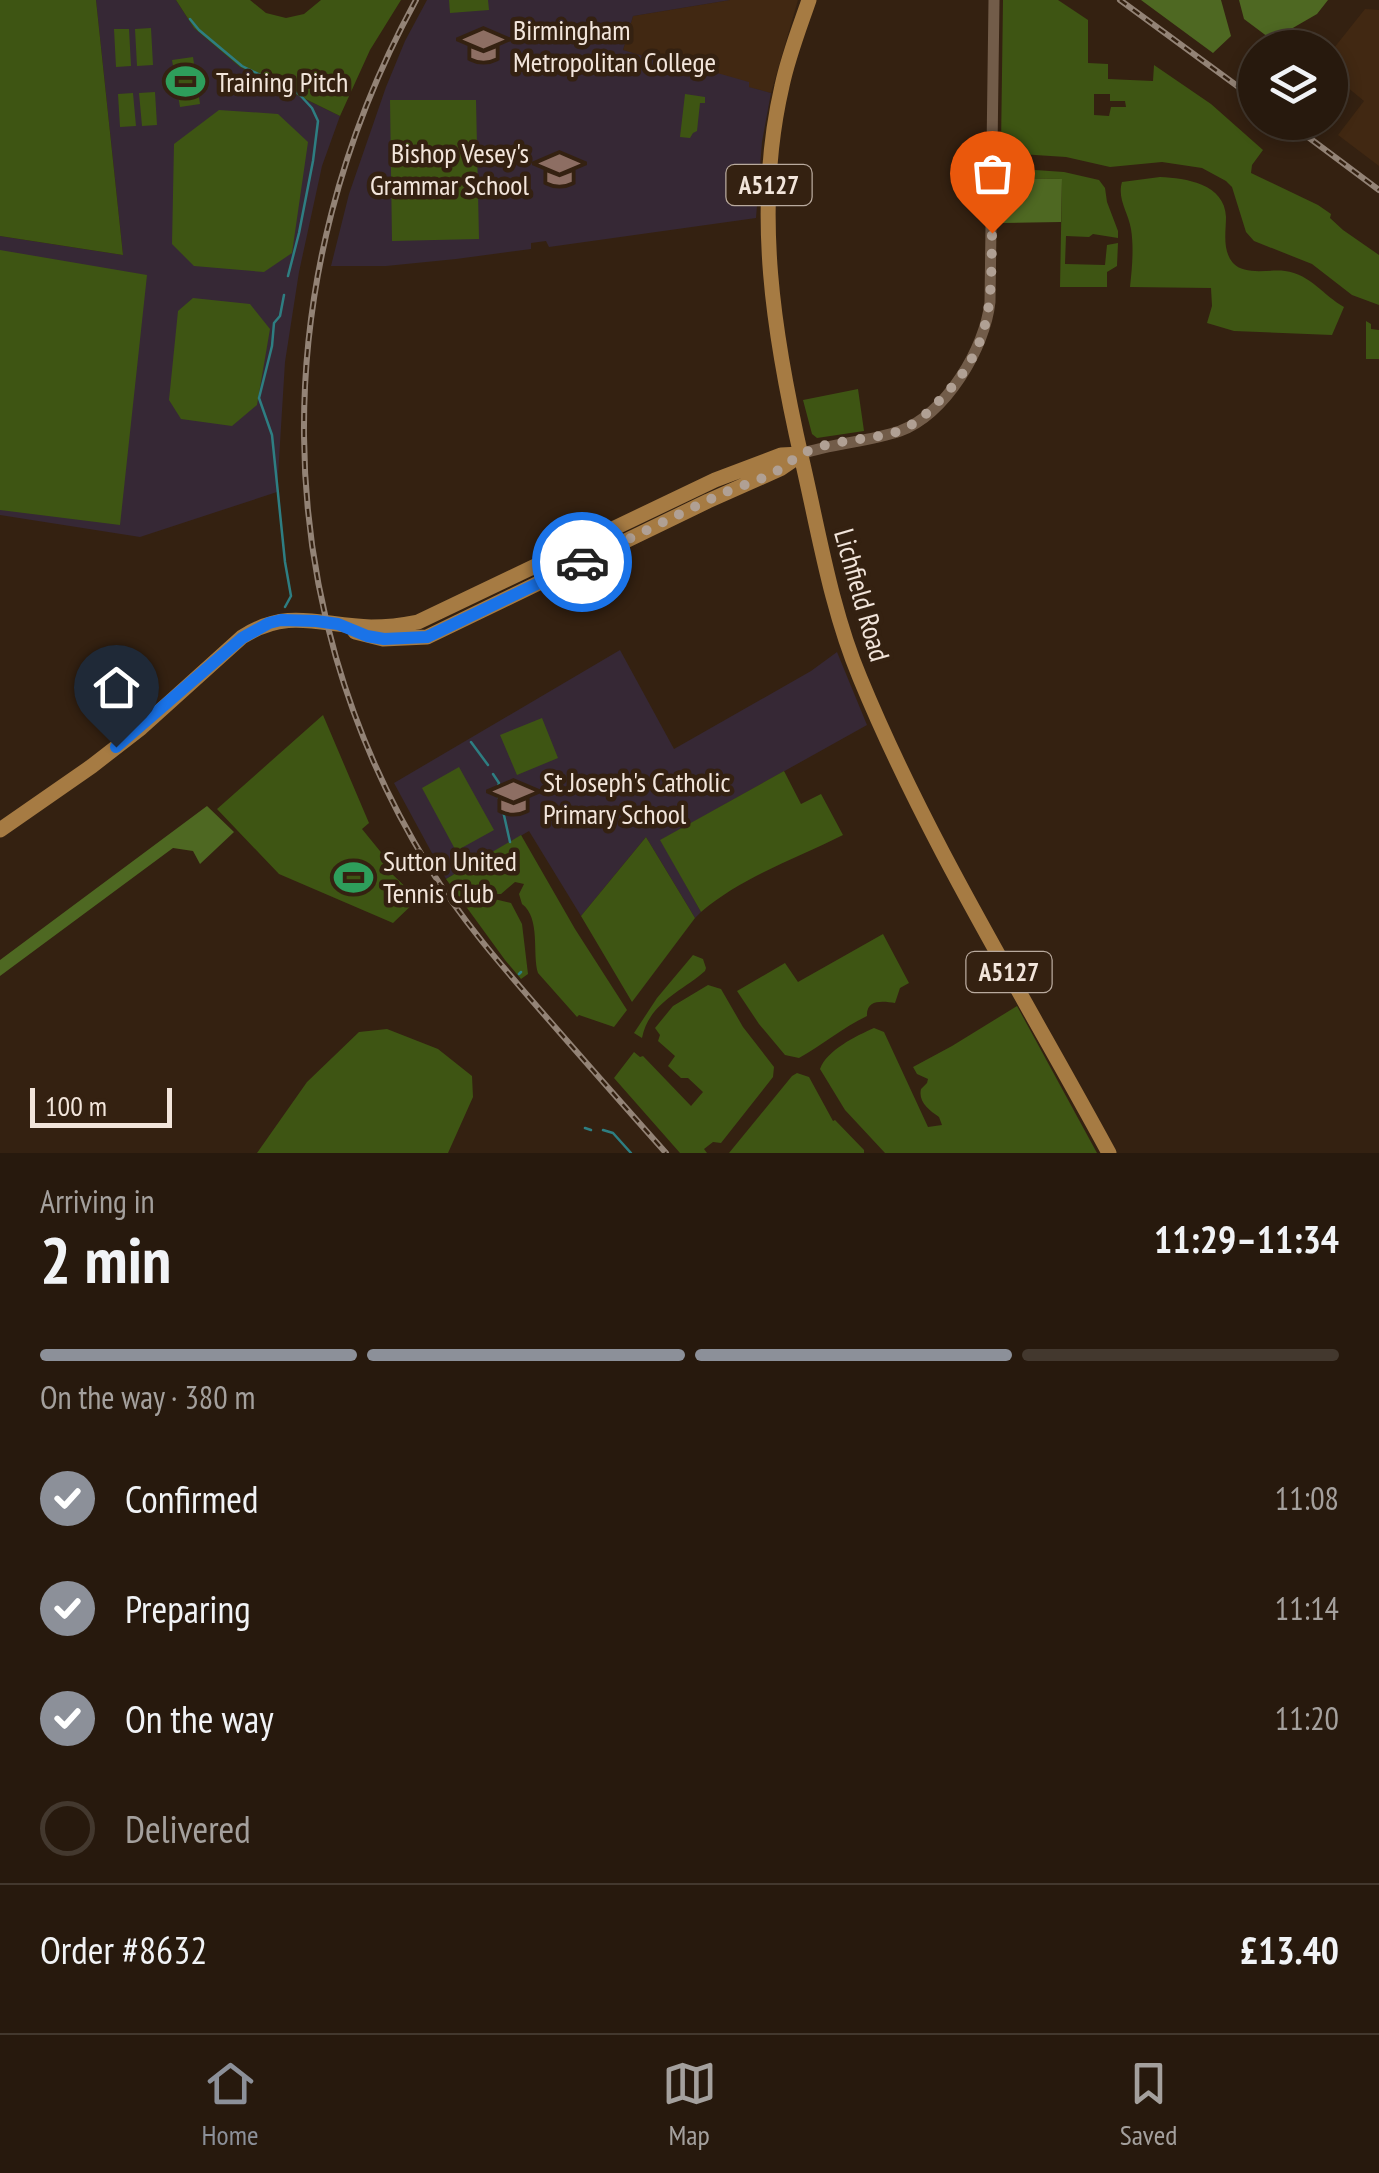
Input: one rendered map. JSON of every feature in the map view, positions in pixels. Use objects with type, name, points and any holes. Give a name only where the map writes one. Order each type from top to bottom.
[{"type":"main road","name":"Lichfield Road","points":[[809,0],[782,87],[768,223],[771,298],[780,358],[821,546],[859,676],[920,808],[1109,1153]]},
{"type":"main road","points":[[0,830],[129,737],[255,629],[281,620],[316,621],[384,639],[427,637],[708,500],[780,470],[801,454]]},
{"type":"street","points":[[801,454],[910,426],[946,394],[977,351],[990,302],[994,0]]},
{"type":"shaded area","name":"Bishop Vesey's Grammar School","points":[[96,0],[176,0],[194,28],[240,67],[340,116],[322,166],[299,272],[285,362],[277,492],[140,537],[0,515],[0,236],[123,255]]},
{"type":"shaded area","name":"Bishop Vesey's Grammar School","points":[[427,0],[730,0],[633,16],[623,50],[749,82],[749,87],[771,93],[762,142],[756,218],[549,247],[546,241],[531,243],[531,249],[456,259],[386,266],[331,266],[349,194],[386,87]]},
{"type":"shaded area","points":[[730,0],[798,0],[771,93],[748,87],[748,82],[695,72],[623,50],[633,16]]},
{"type":"shaded area","points":[[1365,9],[1379,10],[1379,166],[1345,140],[1348,140],[1348,122],[1364,101],[1348,88],[1348,30]]},
{"type":"shaded area","name":"St Joseph's Catholic Primary School","points":[[620,650],[674,749],[811,671],[837,652],[867,725],[661,840],[701,912],[695,918],[646,837],[581,916],[529,831],[446,879],[394,783]]},
{"type":"green space","points":[[0,0],[96,0],[123,255],[0,236]]},
{"type":"green space","points":[[176,0],[250,0],[266,13],[286,18],[304,14],[321,0],[401,0],[370,50],[340,116],[240,67],[194,28]]},
{"type":"green space","points":[[449,0],[488,0],[489,10],[450,13]]},
{"type":"green space","points":[[1003,0],[1058,0],[1088,20],[1088,63],[1108,64],[1108,79],[1153,81],[1154,65],[1238,128],[1238,140],[1252,140],[1263,150],[1251,173],[1318,205],[1343,230],[1379,255],[1379,305],[1352,295],[1312,264],[1254,241],[1246,232],[1232,187],[1202,168],[1162,162],[1110,167],[1066,157],[1006,153],[1001,146]],"holes":[[[1094,94],[1110,94],[1110,101],[1125,101],[1126,107],[1111,107],[1109,116],[1094,115]]]},
{"type":"green space","points":[[1141,0],[1221,0],[1231,36],[1213,53]]},
{"type":"green space","points":[[1239,0],[1328,0],[1317,14],[1289,30],[1259,30],[1244,19]]},
{"type":"green space","points":[[151,28],[153,65],[137,66],[135,29]]},
{"type":"green space","points":[[114,29],[129,29],[131,66],[116,67]]},
{"type":"green space","name":"Training Pitch","points":[[193,57],[200,104],[180,107],[172,60]]},
{"type":"green space","points":[[155,92],[157,125],[142,126],[139,93]]},
{"type":"green space","points":[[133,93],[136,126],[120,127],[118,94]]},
{"type":"green space","points":[[685,94],[705,97],[705,103],[700,103],[697,131],[690,138],[680,137]]},
{"type":"green space","points":[[390,100],[476,100],[479,239],[392,241]]},
{"type":"green space","points":[[219,110],[278,114],[308,142],[292,253],[264,272],[194,266],[172,244],[174,144]]},
{"type":"green space","points":[[1035,170],[1099,180],[1105,188],[1118,238],[1093,234],[1066,236],[1065,264],[1105,265],[1107,245],[1118,243],[1117,266],[1107,272],[1107,287],[1060,287],[1062,179],[1002,178],[1019,177]]},
{"type":"green space","points":[[1160,177],[1192,181],[1219,197],[1226,217],[1227,252],[1238,267],[1294,273],[1344,307],[1332,335],[1234,331],[1207,323],[1212,306],[1211,288],[1130,287],[1132,236],[1122,200],[1122,182]]},
{"type":"green space","points":[[1002,178],[1062,179],[1061,222],[1002,223]]},
{"type":"green space","points":[[0,250],[147,275],[120,525],[0,510]]},
{"type":"green space","points":[[193,298],[250,304],[270,329],[257,405],[232,426],[181,419],[169,400],[178,311]]},
{"type":"green space","points":[[1366,321],[1371,329],[1379,330],[1379,359],[1366,359]]},
{"type":"green space","points":[[858,389],[864,431],[817,438],[812,434],[803,400]]},
{"type":"green space","points":[[323,715],[369,823],[362,829],[393,867],[389,871],[418,899],[393,923],[279,874],[217,809]]},
{"type":"green space","points":[[542,718],[558,758],[517,775],[500,735]]},
{"type":"green space","points":[[459,767],[494,830],[456,851],[422,788]]},
{"type":"green space","points":[[784,771],[801,804],[821,794],[843,835],[751,879],[701,912],[660,840]]},
{"type":"green space","points":[[207,806],[234,832],[200,864],[193,851],[173,848],[0,976],[0,960]]},
{"type":"green space","points":[[521,835],[627,1010],[614,1027],[577,1017],[538,973],[532,918],[519,894],[524,884],[515,882],[501,894],[494,894],[494,899],[511,903],[522,924],[528,974],[521,979],[446,879]]},
{"type":"green space","points":[[646,837],[695,918],[632,1002],[581,916]]},
{"type":"green space","points":[[883,934],[909,983],[900,988],[895,1003],[872,1004],[867,1016],[799,1058],[785,1055],[737,991],[785,963],[798,982]]},
{"type":"green space","points":[[693,955],[703,959],[705,971],[659,1007],[642,1038],[634,1033],[657,998]]},
{"type":"green space","points":[[708,985],[721,989],[743,1027],[774,1067],[773,1077],[721,1143],[713,1142],[704,1149],[707,1153],[680,1153],[614,1078],[634,1052],[643,1056],[691,1106],[703,1092],[668,1066],[675,1056],[658,1041],[660,1035],[655,1028],[673,1006]]},
{"type":"green space","points":[[1017,1006],[1097,1153],[885,1153],[845,1110],[820,1069],[835,1050],[851,1039],[874,1028],[884,1032],[928,1127],[942,1125],[921,1098],[921,1089],[928,1079],[913,1067]]},
{"type":"green space","points":[[387,1029],[438,1049],[472,1076],[473,1097],[448,1153],[257,1153],[307,1082],[359,1032]]},
{"type":"green space","points":[[797,1073],[809,1077],[833,1121],[864,1153],[729,1153],[792,1076]]},
{"type":"waterway","points":[[190,19],[242,66],[299,94],[318,121],[288,276]]},
{"type":"waterway","points":[[284,295],[280,316],[274,323],[259,398],[272,435],[291,596],[285,607]]},
{"type":"waterway","points":[[471,742],[488,765]]},
{"type":"waterway","points":[[493,774],[499,783],[496,793],[510,842]]},
{"type":"waterway","points":[[585,1128],[591,1130]]},
{"type":"waterway","points":[[603,1130],[613,1133],[631,1153]]},
{"type":"railway","points":[[416,0],[367,105],[331,213],[310,324],[304,436],[312,547],[336,657],[375,764],[429,867],[511,976],[666,1153]]},
{"type":"railway","points":[[1120,0],[1238,87]]},
{"type":"railway","points":[[1312,140],[1379,190]]},
{"type":"way so far","points":[[582,562],[708,500],[780,470],[801,454],[903,430],[918,420],[946,394],[977,351],[988,320],[992,233]]},
{"type":"place","name":"Birmingham Metropolitan College","points":[[483,46]]},
{"type":"place","name":"Training Pitch","points":[[186,82]]},
{"type":"place","name":"Bishop Vesey's Grammar School","points":[[559,169]]},
{"type":"place","name":"St Joseph's Catholic Primary School","points":[[513,798]]},
{"type":"place","name":"Sutton United Tennis Club","points":[[353,877]]},
{"type":"route","points":[[116,747],[242,638],[269,623],[294,619],[338,624],[384,639],[427,637],[582,562]]}]
